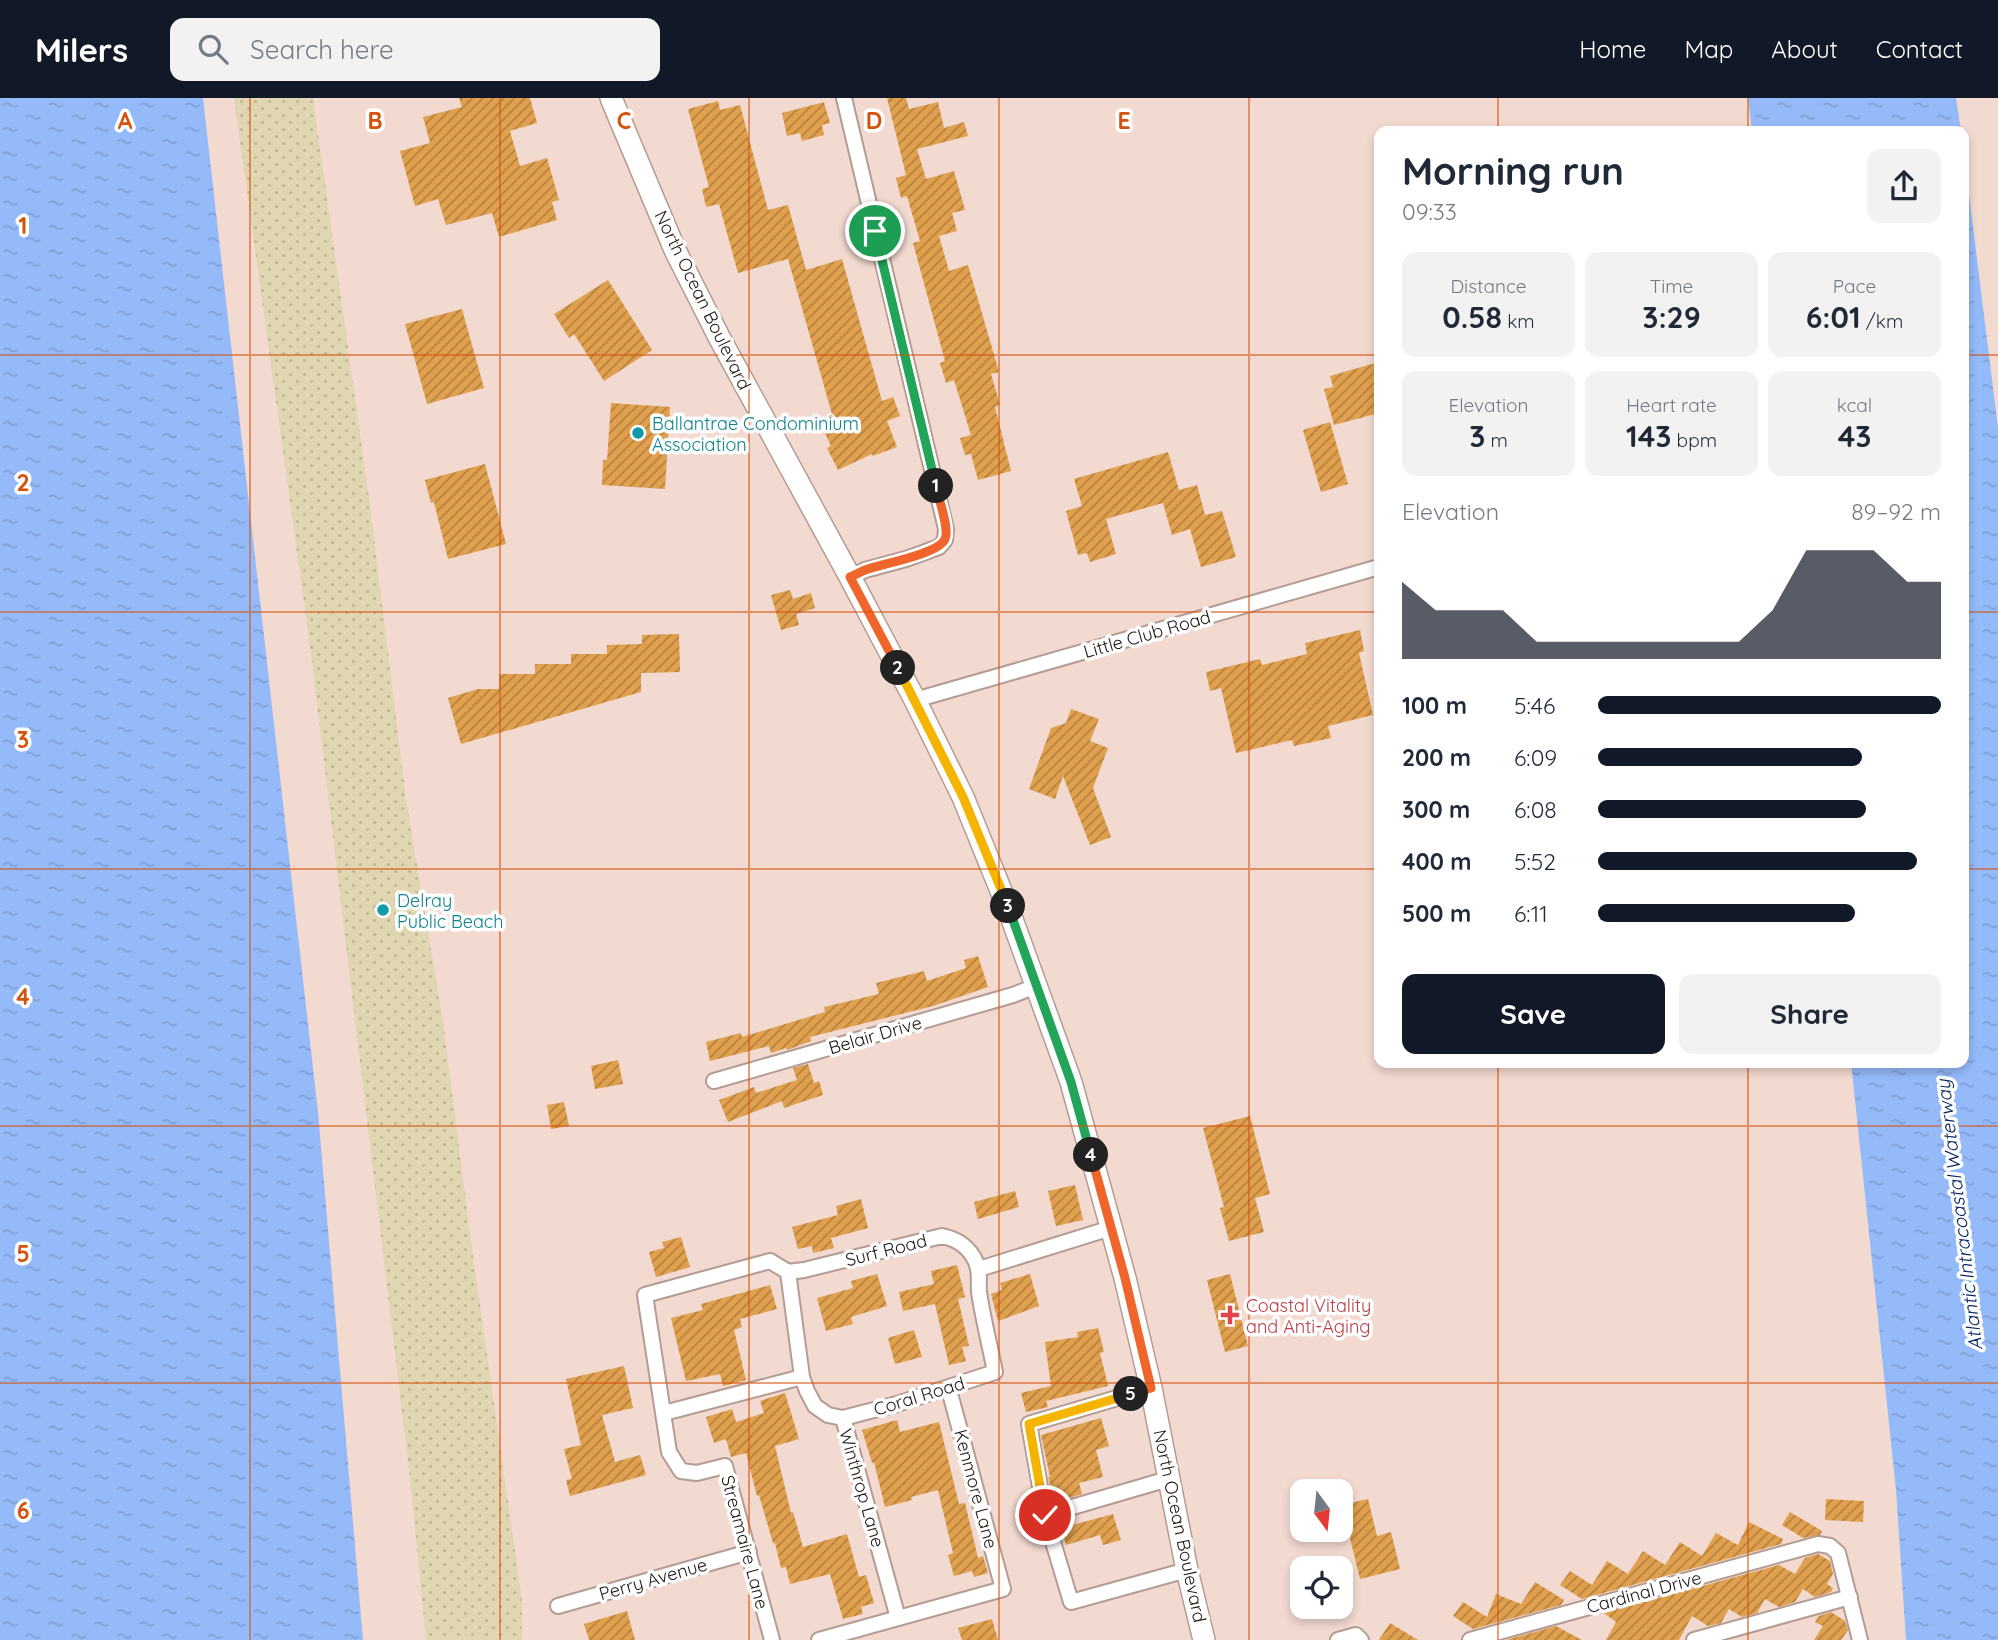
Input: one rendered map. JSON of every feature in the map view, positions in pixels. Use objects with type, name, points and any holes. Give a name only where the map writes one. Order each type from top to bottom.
[{"type":"main road","name":"North Ocean Boulevard","points":[[611,98],[675,250],[915,700],[976,827],[1008,908],[1071,1082],[1125,1278],[1204,1640]]},
{"type":"street","points":[[844,98],[946,529],[945,540],[939,547],[850,577]]},
{"type":"street","name":"Little Club Road","points":[[915,700],[1374,568]]},
{"type":"street","name":"Belair Drive","points":[[714,1081],[1036,986]]},
{"type":"street","points":[[979,1269],[1111,1228]]},
{"type":"street","name":"Surf Road","points":[[664,1413],[646,1294],[770,1261],[788,1272],[804,1270],[942,1236],[953,1238],[965,1246],[979,1269]]},
{"type":"street","name":"Coral Road","points":[[843,1418],[995,1373],[979,1291],[979,1269]]},
{"type":"street","name":"Winthrop Lane","points":[[788,1272],[802,1377],[815,1406],[828,1415],[843,1418],[898,1618]]},
{"type":"street","points":[[664,1413],[802,1377]]},
{"type":"street","points":[[1151,1388],[1029,1424],[1045,1515],[1071,1602],[1188,1570]]},
{"type":"street","name":"Kenmore Lane","points":[[898,1618],[1003,1589],[947,1389]]},
{"type":"street","name":"Streamaire Lane","points":[[664,1413],[669,1452],[681,1471],[697,1473],[725,1466],[772,1640]]},
{"type":"street","points":[[1045,1515],[1168,1479]]},
{"type":"street","name":"Cardinal Drive","points":[[1470,1640],[1818,1544],[1830,1546],[1838,1553],[1850,1597]]},
{"type":"street","name":"Perry Avenue","points":[[558,1606],[749,1552]]},
{"type":"street","points":[[1694,1640],[1850,1597],[1860,1640]]},
{"type":"street","points":[[819,1640],[898,1618]]},
{"type":"street","points":[[1338,1640],[1356,1636],[1361,1640]]},
{"type":"sand","name":"Delray Public Beach","points":[[234,98],[313,98],[369,498],[406,799],[443,1022],[522,1601],[522,1640],[426,1640],[410,1478],[311,654]]},
{"type":"water","points":[[0,98],[203,98],[318,1112],[363,1640],[0,1640]]},
{"type":"water","points":[[1748,98],[1956,98],[1960,126],[1751,126]]},
{"type":"water","name":"Atlantic Intracoastal Waterway","points":[[1969,194],[1998,428],[1998,1640],[1906,1640],[1896,1490],[1852,1068],[1969,1068]]},
{"type":"building","points":[[459,98],[530,98],[537,123],[510,131],[520,166],[547,158],[559,200],[552,202],[557,220],[499,237],[492,213],[446,225],[438,199],[415,206],[400,151],[430,143],[423,117],[462,107]]},
{"type":"building","points":[[887,98],[906,98],[909,109],[938,102],[944,128],[964,122],[968,136],[917,149],[926,179],[954,171],[965,210],[952,213],[957,231],[939,236],[949,271],[968,265],[999,372],[991,374],[1000,405],[995,407],[1011,471],[978,480],[971,454],[965,455],[960,438],[971,435],[954,380],[946,383],[940,363],[945,361],[913,243],[920,241],[907,196],[901,198],[896,178],[906,175]]},
{"type":"building","points":[[718,101],[720,110],[740,105],[768,210],[788,205],[806,270],[842,259],[882,401],[893,397],[900,416],[887,421],[897,447],[873,456],[872,454],[838,470],[827,448],[831,446],[819,421],[832,414],[788,259],[738,273],[719,204],[706,207],[702,189],[709,187],[688,109]]},
{"type":"building","points":[[824,102],[830,123],[822,125],[824,135],[802,141],[800,133],[787,136],[782,113]]},
{"type":"building","points":[[608,280],[652,350],[604,381],[574,334],[569,338],[554,314]]},
{"type":"building","points":[[462,309],[484,388],[427,404],[405,324]]},
{"type":"building","points":[[1374,363],[1374,414],[1334,425],[1324,389],[1333,387],[1330,376]]},
{"type":"building","name":"Ballantrae Condominium Association","points":[[611,403],[670,407],[665,489],[602,485],[603,460],[607,460]]},
{"type":"building","points":[[1330,422],[1348,484],[1321,492],[1303,430]]},
{"type":"building","points":[[1168,452],[1179,490],[1197,485],[1205,515],[1222,511],[1236,557],[1201,567],[1190,529],[1172,535],[1163,503],[1106,519],[1116,554],[1090,562],[1087,553],[1078,555],[1066,511],[1082,506],[1074,479]]},
{"type":"building","points":[[485,464],[506,544],[448,559],[434,502],[431,503],[425,480]]},
{"type":"building","points":[[790,590],[793,599],[811,593],[815,608],[796,614],[799,625],[781,630],[771,595]]},
{"type":"building","points":[[1360,630],[1364,651],[1359,653],[1373,715],[1328,726],[1331,738],[1294,746],[1292,740],[1236,753],[1221,688],[1210,691],[1206,672],[1260,659],[1262,665],[1307,654],[1305,643]]},
{"type":"building","points":[[679,634],[680,672],[641,673],[641,692],[461,744],[448,698],[478,689],[499,689],[499,674],[535,674],[535,664],[571,664],[571,654],[607,654],[607,645],[642,644],[642,635]]},
{"type":"building","points":[[1071,709],[1099,719],[1090,741],[1108,748],[1093,788],[1111,837],[1090,845],[1063,776],[1055,799],[1029,789],[1051,728],[1066,723]]},
{"type":"building","points":[[978,956],[988,987],[933,1006],[810,1037],[811,1041],[787,1050],[786,1048],[771,1053],[769,1046],[710,1061],[706,1042],[741,1033],[742,1037],[825,1012],[824,1007],[879,994],[876,983],[924,971],[927,981],[966,968],[964,960]]},
{"type":"building","points":[[618,1060],[623,1084],[595,1089],[591,1066]]},
{"type":"building","points":[[808,1064],[814,1083],[819,1081],[823,1095],[784,1108],[782,1101],[728,1122],[719,1100],[754,1087],[756,1093],[797,1080],[793,1068]]},
{"type":"building","points":[[564,1102],[569,1126],[551,1129],[547,1105]]},
{"type":"building","points":[[1250,1116],[1270,1194],[1255,1198],[1264,1232],[1229,1241],[1220,1208],[1224,1207],[1203,1128]]},
{"type":"building","points":[[1075,1185],[1083,1220],[1056,1226],[1048,1191]]},
{"type":"building","points":[[1015,1191],[1019,1207],[978,1219],[974,1202]]},
{"type":"building","points":[[861,1199],[868,1228],[831,1238],[834,1248],[813,1253],[812,1246],[798,1249],[792,1227],[838,1215],[836,1206]]},
{"type":"building","points":[[681,1237],[690,1267],[656,1277],[649,1252],[664,1248],[662,1242]]},
{"type":"building","points":[[957,1265],[965,1297],[958,1299],[969,1346],[962,1347],[966,1361],[949,1365],[935,1304],[903,1311],[899,1292],[934,1284],[931,1271]]},
{"type":"building","points":[[877,1274],[887,1306],[851,1317],[853,1324],[826,1331],[817,1298],[853,1288],[851,1281]]},
{"type":"building","points":[[1030,1274],[1039,1306],[998,1321],[991,1294],[1002,1290],[1000,1283]]},
{"type":"building","points":[[1230,1274],[1248,1346],[1225,1352],[1207,1280]]},
{"type":"building","points":[[770,1285],[777,1309],[740,1319],[742,1327],[734,1330],[746,1380],[723,1386],[720,1374],[686,1381],[671,1318],[703,1310],[701,1304]]},
{"type":"building","points":[[1098,1328],[1104,1352],[1100,1353],[1108,1386],[1046,1401],[1048,1407],[1026,1412],[1021,1393],[1051,1386],[1045,1342],[1078,1337],[1077,1332]]},
{"type":"building","points":[[914,1330],[922,1357],[895,1364],[888,1338]]},
{"type":"building","points":[[624,1366],[633,1408],[602,1415],[615,1462],[640,1455],[646,1475],[570,1496],[566,1480],[572,1479],[564,1449],[581,1445],[566,1379]]},
{"type":"building","points":[[785,1393],[799,1439],[775,1446],[791,1513],[793,1512],[803,1547],[847,1534],[859,1577],[866,1575],[874,1603],[861,1607],[863,1614],[843,1619],[830,1574],[790,1584],[786,1567],[781,1568],[746,1453],[731,1457],[726,1439],[714,1443],[706,1417],[732,1409],[736,1422],[764,1413],[760,1401]]},
{"type":"building","points":[[1101,1418],[1109,1446],[1096,1450],[1103,1477],[1079,1483],[1082,1494],[1055,1502],[1041,1435]]},
{"type":"building","points":[[897,1420],[900,1432],[939,1422],[959,1504],[965,1503],[978,1558],[983,1556],[988,1573],[974,1577],[972,1571],[954,1576],[948,1555],[953,1553],[938,1490],[885,1507],[874,1462],[872,1463],[862,1430]]},
{"type":"building","points":[[1368,1499],[1377,1536],[1391,1532],[1400,1569],[1360,1579],[1351,1542],[1353,1502]]},
{"type":"building","points":[[1826,1499],[1864,1501],[1863,1522],[1825,1520]]},
{"type":"building","points":[[1790,1512],[1822,1531],[1820,1535],[1803,1538],[1782,1525]]},
{"type":"building","points":[[1113,1514],[1121,1540],[1103,1545],[1100,1535],[1066,1545],[1061,1528]]},
{"type":"building","points":[[1749,1522],[1783,1539],[1781,1544],[1582,1599],[1560,1585],[1570,1571],[1592,1585],[1607,1561],[1628,1574],[1643,1551],[1665,1565],[1680,1542],[1702,1556],[1716,1533],[1738,1545]]},
{"type":"building","points":[[1818,1554],[1830,1561],[1833,1574],[1827,1584],[1833,1588],[1831,1592],[1815,1597],[1803,1589],[1795,1602],[1779,1607],[1765,1599],[1757,1613],[1742,1617],[1729,1609],[1721,1623],[1708,1626],[1692,1616],[1679,1640],[1606,1640],[1616,1622],[1604,1613],[1779,1565],[1795,1574],[1805,1558]]},
{"type":"building","points":[[1535,1582],[1564,1600],[1561,1605],[1473,1629],[1453,1616],[1463,1602],[1487,1617],[1496,1594],[1521,1604]]},
{"type":"building","points":[[627,1611],[635,1640],[589,1640],[584,1624]]},
{"type":"building","points":[[1831,1612],[1845,1621],[1848,1630],[1841,1640],[1814,1640],[1823,1626],[1815,1622],[1819,1616]]},
{"type":"building","points":[[992,1619],[998,1640],[962,1640],[958,1628]]},
{"type":"building","points":[[1390,1623],[1418,1640],[1379,1640]]},
{"type":"building","points":[[1556,1626],[1582,1640],[1506,1640]]},
{"type":"place","name":"Ballantrae Condominium Association","points":[[638,433]]},
{"type":"place","name":"Delray Public Beach","points":[[383,910]]},
{"type":"place","name":"Coastal Vitality and Anti-Aging","points":[[1230,1315]]},
{"type":"route","points":[[875,231],[946,529],[945,540],[939,547],[850,577],[963,797],[1008,908],[1071,1082],[1125,1278],[1151,1388],[1029,1424],[1045,1515]]}]
